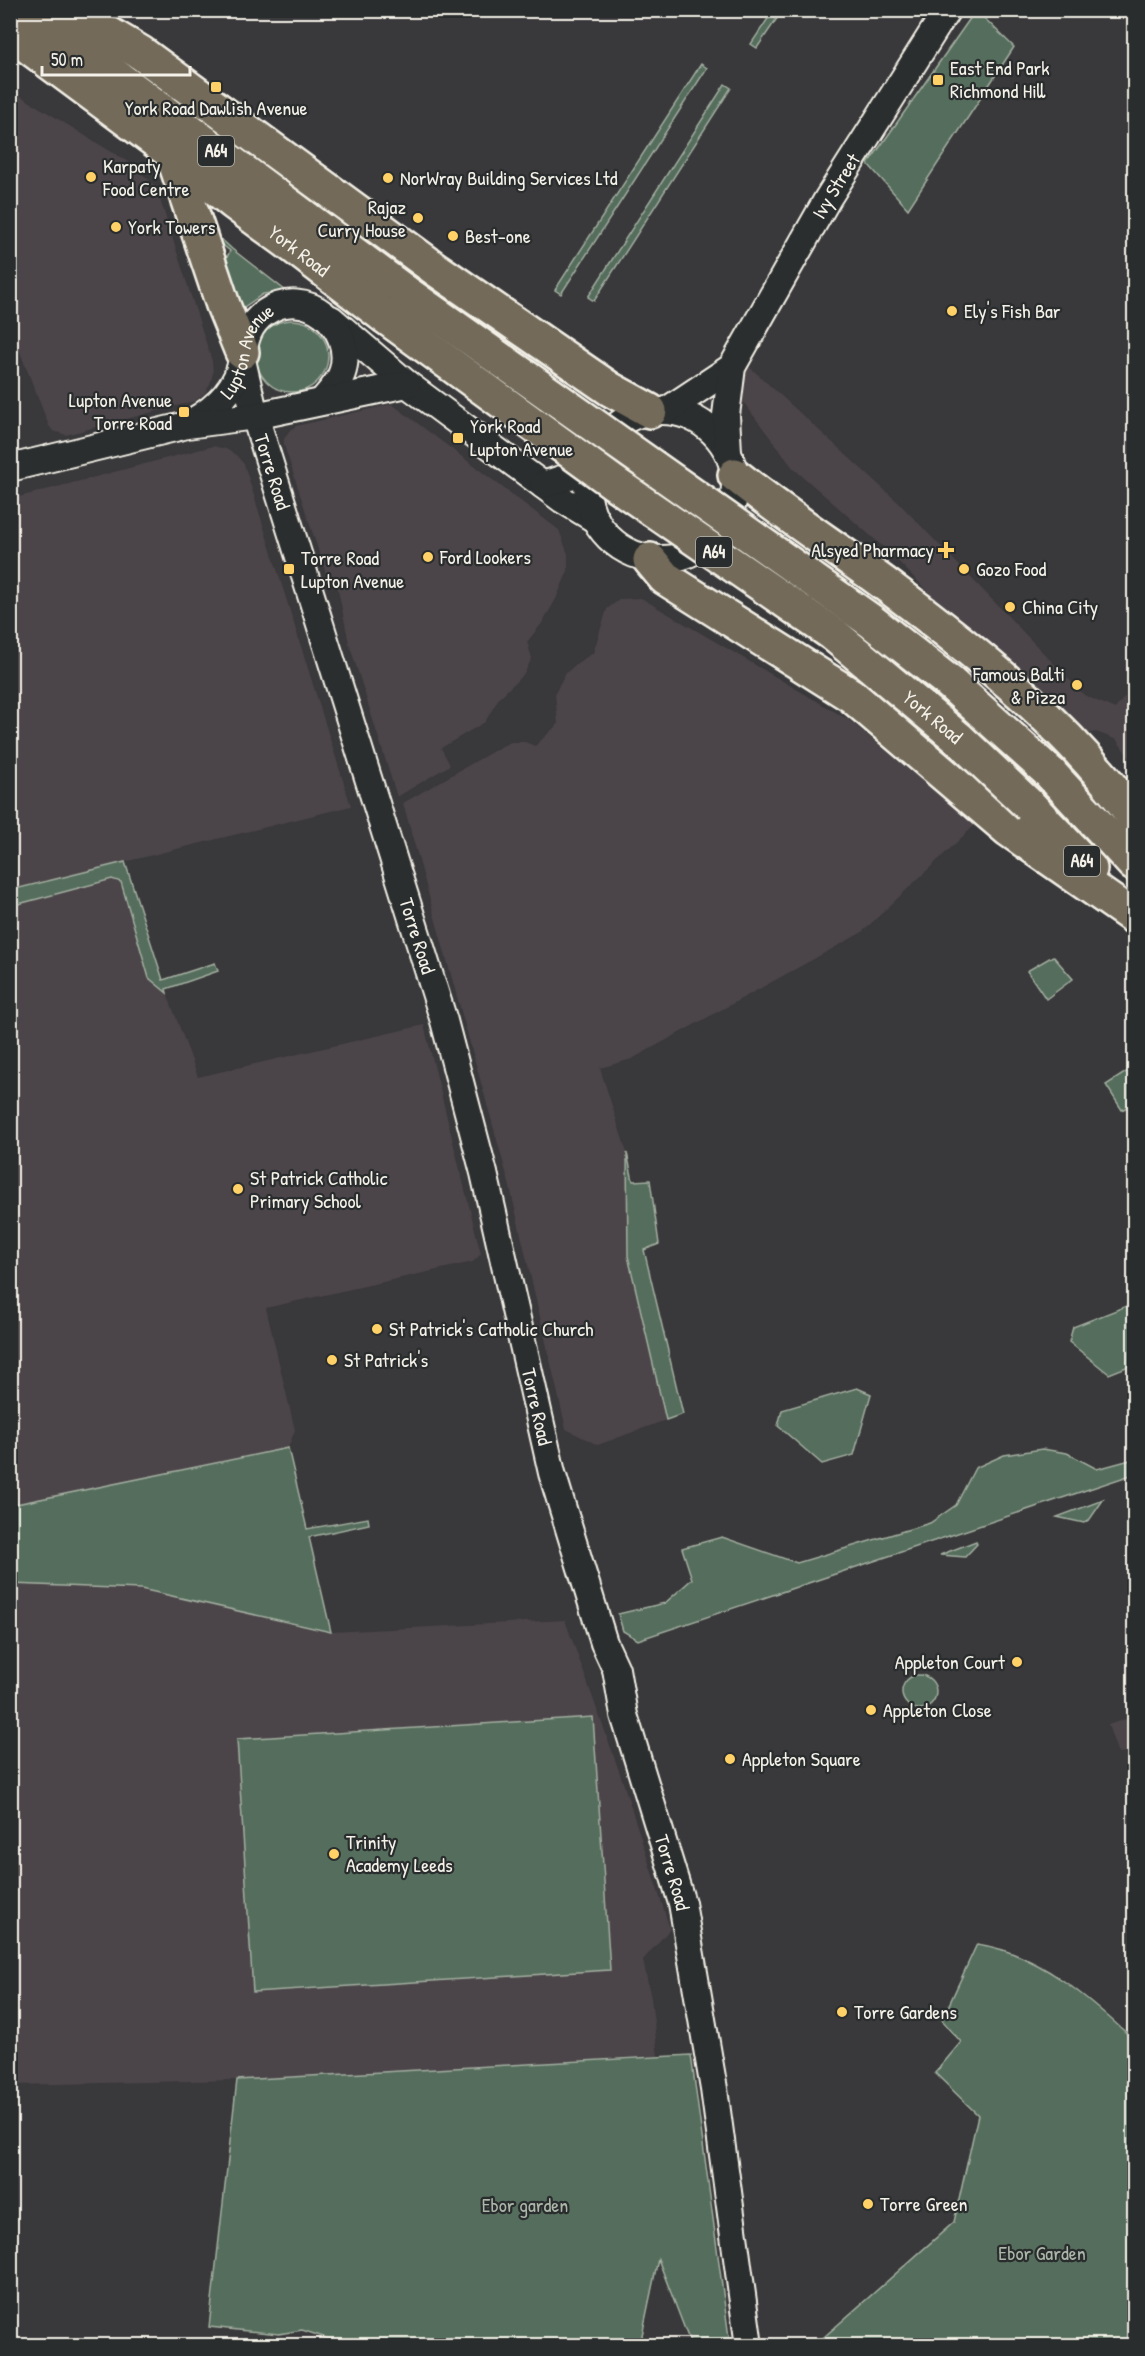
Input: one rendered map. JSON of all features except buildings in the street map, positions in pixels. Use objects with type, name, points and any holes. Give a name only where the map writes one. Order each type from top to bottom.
[{"type":"highway","name":"York Road","points":[[27,10],[405,292],[871,621],[949,682],[1050,773],[1134,864]]},
{"type":"highway","points":[[69,10],[141,53],[437,270],[610,389],[658,411]]},
{"type":"highway","name":"York Road","points":[[10,33],[172,153],[234,203],[384,316],[614,483],[833,634],[959,739],[1030,806],[1134,917]]},
{"type":"highway","name":"A64","points":[[172,153],[243,362]]},
{"type":"highway","points":[[732,464],[894,591],[1048,717],[1118,794],[1134,817]]},
{"type":"highway","points":[[650,560],[665,578],[852,696],[1009,830],[1134,917]]},
{"type":"street","name":"Ivy Street","points":[[732,464],[726,415],[732,367],[828,198],[947,10]]},
{"type":"street","name":"Lupton Avenue","points":[[187,425],[212,411],[228,394],[243,362],[246,335],[255,321],[267,311],[281,305],[294,304],[308,306],[323,313],[331,320]]},
{"type":"street","points":[[331,320],[407,384],[563,500],[596,520]]},
{"type":"street","points":[[311,404],[336,385],[342,373],[345,357],[343,340],[331,320]]},
{"type":"street","name":"Torre Road","points":[[243,362],[257,392],[266,399],[276,404],[311,404]]},
{"type":"street","name":"Torre Road","points":[[243,362],[255,417],[444,1021],[484,1173],[552,1473],[604,1643],[616,1669],[624,1715],[682,1903],[714,2089],[749,2346]]},
{"type":"street","name":"Ivy Street","points":[[658,411],[732,367]]},
{"type":"street","name":"Lupton Avenue","points":[[10,468],[187,425],[255,417],[407,384]]},
{"type":"street","points":[[658,411],[674,411],[696,419],[715,433],[732,464],[735,495],[731,513],[722,529],[709,543],[693,553],[675,558],[650,560],[623,549],[609,538],[596,520],[589,503],[588,470],[596,448],[611,430],[630,417],[658,411]]},
{"type":"street","points":[[543,485],[588,470]]},
{"type":"shaded area","points":[[11,90],[133,165],[156,187],[212,361],[213,373],[210,384],[204,394],[195,401],[66,435],[53,431],[49,426],[11,329]]},
{"type":"shaded area","points":[[744,362],[899,503],[1084,695],[1115,709],[1134,685],[1134,765],[1117,740],[1096,732],[1083,734],[1018,671],[932,596],[888,551],[793,468],[738,395]]},
{"type":"shaded area","points":[[392,404],[559,530],[568,554],[568,571],[556,599],[543,622],[527,642],[532,658],[524,674],[499,698],[485,722],[441,748],[450,765],[397,797],[349,643],[335,575],[327,577],[284,445],[284,439],[289,431],[296,426]]},
{"type":"shaded area","points":[[213,446],[226,449],[244,464],[351,806],[11,890],[11,499]]},
{"type":"shaded area","points":[[641,598],[849,720],[975,825],[861,933],[632,1059],[600,1068],[627,1153],[628,1256],[666,1420],[598,1445],[566,1429],[509,1183],[403,803],[511,742],[525,742],[535,746],[558,724],[555,694],[565,674],[593,653],[607,609],[620,599]]},
{"type":"shaded area","name":"St Patrick Catholic Primary School","points":[[112,879],[121,882],[149,978],[167,993],[198,1077],[424,1025],[481,1254],[473,1262],[266,1308],[295,1430],[288,1448],[16,1504],[10,1481],[10,906]]},
{"type":"shaded area","name":"Trinity Academy Leeds","points":[[11,1584],[141,1589],[331,1632],[565,1620],[622,1779],[670,1929],[643,1960],[651,1998],[658,2056],[237,2080],[14,2085],[11,2100]]},
{"type":"shaded area","points":[[1134,1716],[1134,1769],[1128,1751],[1118,1754],[1108,1725]]},
{"type":"green space","points":[[976,10],[1014,47],[908,209],[868,164]]},
{"type":"green space","points":[[773,11],[782,11],[757,48],[751,44]]},
{"type":"green space","points":[[701,64],[707,68],[561,294],[555,290]]},
{"type":"green space","points":[[725,84],[731,88],[594,301],[588,297]]},
{"type":"green space","points":[[207,226],[232,249],[286,291],[263,294],[241,309],[216,261],[226,259],[230,251],[220,243],[211,247]]},
{"type":"green space","points":[[292,320],[312,326],[322,336],[328,356],[322,376],[312,386],[292,392],[272,386],[262,376],[256,356],[262,336],[272,326]]},
{"type":"green space","points":[[125,862],[163,980],[215,963],[218,971],[166,989],[167,993],[149,978],[121,882],[112,879],[11,906],[11,890]]},
{"type":"green space","points":[[1053,956],[1073,979],[1046,999],[1027,971]]},
{"type":"green space","points":[[1134,1067],[1134,1103],[1122,1110],[1106,1085]]},
{"type":"green space","points":[[627,1153],[633,1181],[650,1180],[659,1244],[644,1250],[683,1414],[666,1420],[628,1256]]},
{"type":"green space","points":[[1134,1303],[1134,1364],[1109,1374],[1069,1342],[1073,1327]]},
{"type":"green space","points":[[857,1388],[871,1394],[854,1455],[822,1464],[778,1426],[782,1410]]},
{"type":"green space","points":[[288,1448],[307,1529],[368,1518],[369,1524],[309,1537],[331,1632],[141,1589],[11,1584],[11,1481],[16,1504]]},
{"type":"green space","points":[[1042,1449],[1067,1453],[1097,1469],[1134,1459],[1134,1474],[638,1640],[623,1631],[618,1614],[665,1603],[692,1579],[682,1548],[722,1537],[797,1563],[930,1523],[956,1505],[975,1468],[1004,1455]]},
{"type":"green space","points":[[1103,1500],[1090,1519],[1084,1523],[1057,1517]]},
{"type":"green space","points":[[976,1541],[977,1544],[965,1557],[940,1555]]},
{"type":"green space","points":[[919,1675],[931,1680],[936,1692],[931,1704],[919,1709],[907,1704],[902,1692],[907,1680]]},
{"type":"green space","points":[[593,1717],[610,1970],[253,1992],[237,1739]]},
{"type":"green space","name":"Ebor Garden","points":[[977,1944],[1022,1957],[1062,1980],[1100,2009],[1134,2040],[1134,2345],[815,2345],[954,2222],[978,2115],[935,2073],[961,2042],[942,2020]]},
{"type":"green space","name":"Ebor garden","points":[[691,2055],[730,2345],[691,2345],[658,2259],[640,2345],[351,2346],[302,2330],[279,2334],[209,2327],[237,2080]]},
{"type":"place","name":"East End Park Richmond Hill","points":[[938,80]]},
{"type":"place","name":"York Road Dawlish Avenue","points":[[216,87]]},
{"type":"place","name":"Karpaty Food Centre","points":[[91,177]]},
{"type":"place","name":"NorWray Building Services Ltd","points":[[388,178]]},
{"type":"place","name":"Rajaz Curry House","points":[[418,218]]},
{"type":"place","name":"York Towers","points":[[116,227]]},
{"type":"place","name":"Best-one","points":[[453,236]]},
{"type":"place","name":"Ely's Fish Bar","points":[[952,311]]},
{"type":"place","name":"Lupton Avenue Torre Road","points":[[184,412]]},
{"type":"place","name":"York Road Lupton Avenue","points":[[458,438]]},
{"type":"place","name":"Alsyed Pharmacy","points":[[946,550]]},
{"type":"place","name":"Ford Lookers","points":[[428,557]]},
{"type":"place","name":"Torre Road Lupton Avenue","points":[[289,569]]},
{"type":"place","name":"Gozo Food","points":[[964,569]]},
{"type":"place","name":"China City","points":[[1010,607]]},
{"type":"place","name":"Famous Balti & Pizza","points":[[1077,685]]},
{"type":"place","name":"St Patrick Catholic Primary School","points":[[238,1189]]},
{"type":"place","name":"St Patrick's Catholic Church","points":[[377,1329]]},
{"type":"place","name":"St Patrick's","points":[[332,1360]]},
{"type":"place","name":"Appleton Court","points":[[1017,1662]]},
{"type":"place","name":"Appleton Close","points":[[871,1710]]},
{"type":"place","name":"Appleton Square","points":[[730,1759]]},
{"type":"place","name":"Trinity Academy Leeds","points":[[334,1854]]},
{"type":"place","name":"Torre Gardens","points":[[842,2012]]},
{"type":"place","name":"Torre Green","points":[[868,2204]]}]
